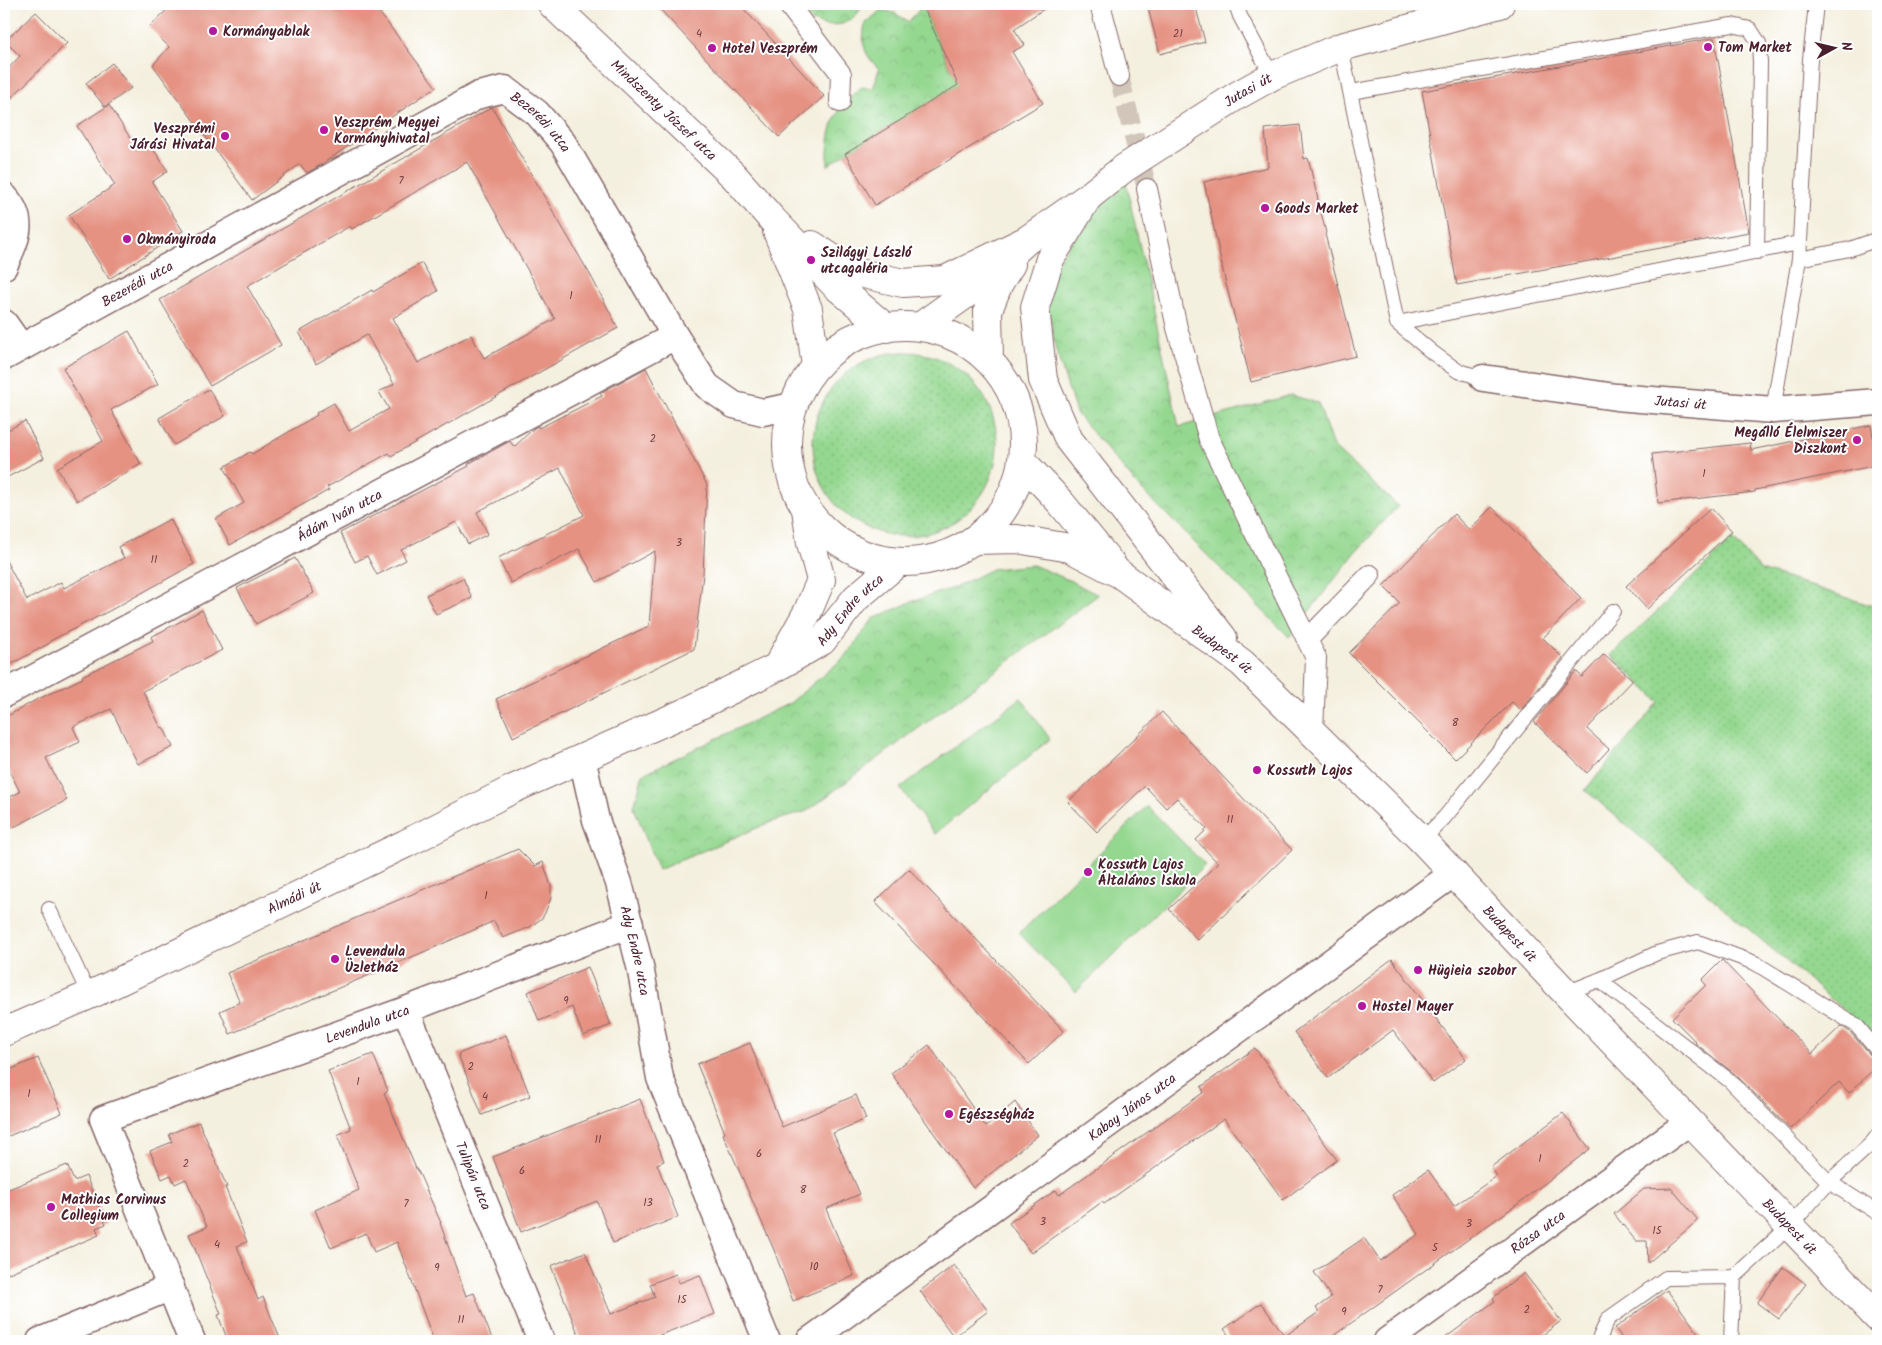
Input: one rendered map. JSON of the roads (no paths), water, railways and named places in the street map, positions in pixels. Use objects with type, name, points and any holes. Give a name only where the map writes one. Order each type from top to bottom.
[{"type":"main road","name":"Mindszenty József utca","points":[[552,4],[734,176],[836,286],[886,328]]},
{"type":"main road","name":"Jutasi út","points":[[922,326],[973,289],[1027,240],[1088,197],[1123,169],[1184,128],[1272,76],[1341,47],[1500,4]]},
{"type":"main road","points":[[1088,197],[1050,259],[1035,307],[1043,380],[1069,440],[1242,663]]},
{"type":"main road","name":"Mindszenty József utca","points":[[771,218],[808,309],[816,366]]},
{"type":"main road","points":[[771,218],[851,270],[903,282],[945,280],[1027,240]]},
{"type":"main road","name":"Jutasi út","points":[[989,360],[988,310],[999,283],[1027,240]]},
{"type":"main road","name":"Budapest út","points":[[922,326],[974,347],[989,360],[1015,402],[1023,437],[1023,462],[1006,509],[974,540],[939,556],[895,565],[860,553],[830,535],[806,509],[795,488],[789,466],[786,443],[793,406],[799,391],[816,366],[848,339],[869,330],[922,326]]},
{"type":"main road","name":"Budapest út","points":[[1023,462],[1061,503],[1120,574]]},
{"type":"main road","name":"Ady Endre utca","points":[[777,667],[808,611],[821,580],[806,509]]},
{"type":"main road","name":"Budapest út","points":[[974,540],[1017,539],[1070,548],[1120,574],[1242,663],[1422,840],[1878,1318]]},
{"type":"main road","name":"Ady Endre utca","points":[[582,758],[686,712],[777,667],[822,641],[856,598],[895,565]]},
{"type":"main road","name":"Almádi út","points":[[4,1032],[89,995],[396,848],[513,789],[582,758]]},
{"type":"street","points":[[788,4],[842,74],[840,102]]},
{"type":"street","points":[[1100,4],[1119,76]]},
{"type":"street","name":"Bezerédi utca","points":[[12,352],[479,95],[505,89],[537,113],[563,143],[675,336],[707,386],[734,405],[763,412],[793,406]]},
{"type":"street","points":[[1147,189],[1177,328],[1209,439],[1316,658],[1313,732]]},
{"type":"street","points":[[4,196],[10,203],[19,225],[16,239],[4,266]]},
{"type":"street","points":[[4,324],[12,352]]},
{"type":"street","name":"Ádám Iván utca","points":[[4,694],[675,336]]},
{"type":"street","name":"Jutasi út","points":[[1483,378],[1616,397],[1773,410],[1878,402]]},
{"type":"street","points":[[1308,639],[1370,575]]},
{"type":"street","name":"Ady Endre utca","points":[[582,758],[596,820],[619,883],[630,924],[640,966],[660,1078],[767,1341]]},
{"type":"street","name":"Kabay János utca","points":[[809,1341],[1454,874]]},
{"type":"street","name":"Levendula utca","points":[[171,1287],[103,1120],[406,1010],[630,924]]},
{"type":"street","name":"Tulipán utca","points":[[406,1010],[541,1341]]},
{"type":"street","name":"Rózsa utca","points":[[1388,1341],[1689,1122]]},
{"type":"street","points":[[40,1341],[171,1287],[192,1341]]},
{"type":"lane","points":[[1236,4],[1240,16],[1272,76]]},
{"type":"lane","points":[[1773,410],[1798,259],[1810,59],[1816,4]]},
{"type":"lane","points":[[1351,92],[1732,25],[1750,29],[1759,43],[1760,62],[1757,252]]},
{"type":"lane","points":[[1341,47],[1397,323],[1458,371],[1483,378]]},
{"type":"lane","points":[[1798,259],[1850,249],[1878,240]]},
{"type":"lane","points":[[1397,323],[1799,243]]},
{"type":"lane","points":[[1422,840],[1444,818],[1613,611]]},
{"type":"lane","points":[[49,908],[89,995]]},
{"type":"lane","points":[[1566,993],[1657,953],[1698,942],[1755,963],[1856,1025],[1878,1051]]},
{"type":"lane","points":[[1599,980],[1730,1081],[1829,1182],[1878,1213]]},
{"type":"lane","points":[[1600,1341],[1608,1319],[1666,1278],[1734,1277],[1789,1226],[1829,1182],[1878,1135]]},
{"type":"lane","points":[[1730,1341],[1734,1277]]},
{"type":"tunnel","points":[[1119,76],[1147,189]]},
{"type":"place","name":"Kormányablak","points":[[213,31]]},
{"type":"place","name":"Tom Market","points":[[1708,47]]},
{"type":"place","name":"Hotel Veszprém","points":[[712,48]]},
{"type":"place","name":"Veszprém Megyei Kormányhivatal","points":[[324,130]]},
{"type":"place","name":"Veszprémi Járási Hivatal","points":[[225,136]]},
{"type":"place","name":"Goods Market","points":[[1265,208]]},
{"type":"place","name":"Okmányiroda","points":[[127,239]]},
{"type":"place","name":"Szilágyi László utcagaléria","points":[[811,260]]},
{"type":"place","name":"Megálló Élelmiszer Diszkont","points":[[1857,440]]},
{"type":"place","name":"Kossuth Lajos","points":[[1257,770]]},
{"type":"place","name":"Kossuth Lajos Általános Iskola","points":[[1088,872]]},
{"type":"place","name":"Levendula Üzletház","points":[[335,959]]},
{"type":"place","name":"Hügieia szobor","points":[[1418,970]]},
{"type":"place","name":"Hostel Mayer","points":[[1362,1006]]},
{"type":"place","name":"Egészségház","points":[[949,1114]]},
{"type":"place","name":"Mathias Corvinus Collegium","points":[[51,1207]]}]
